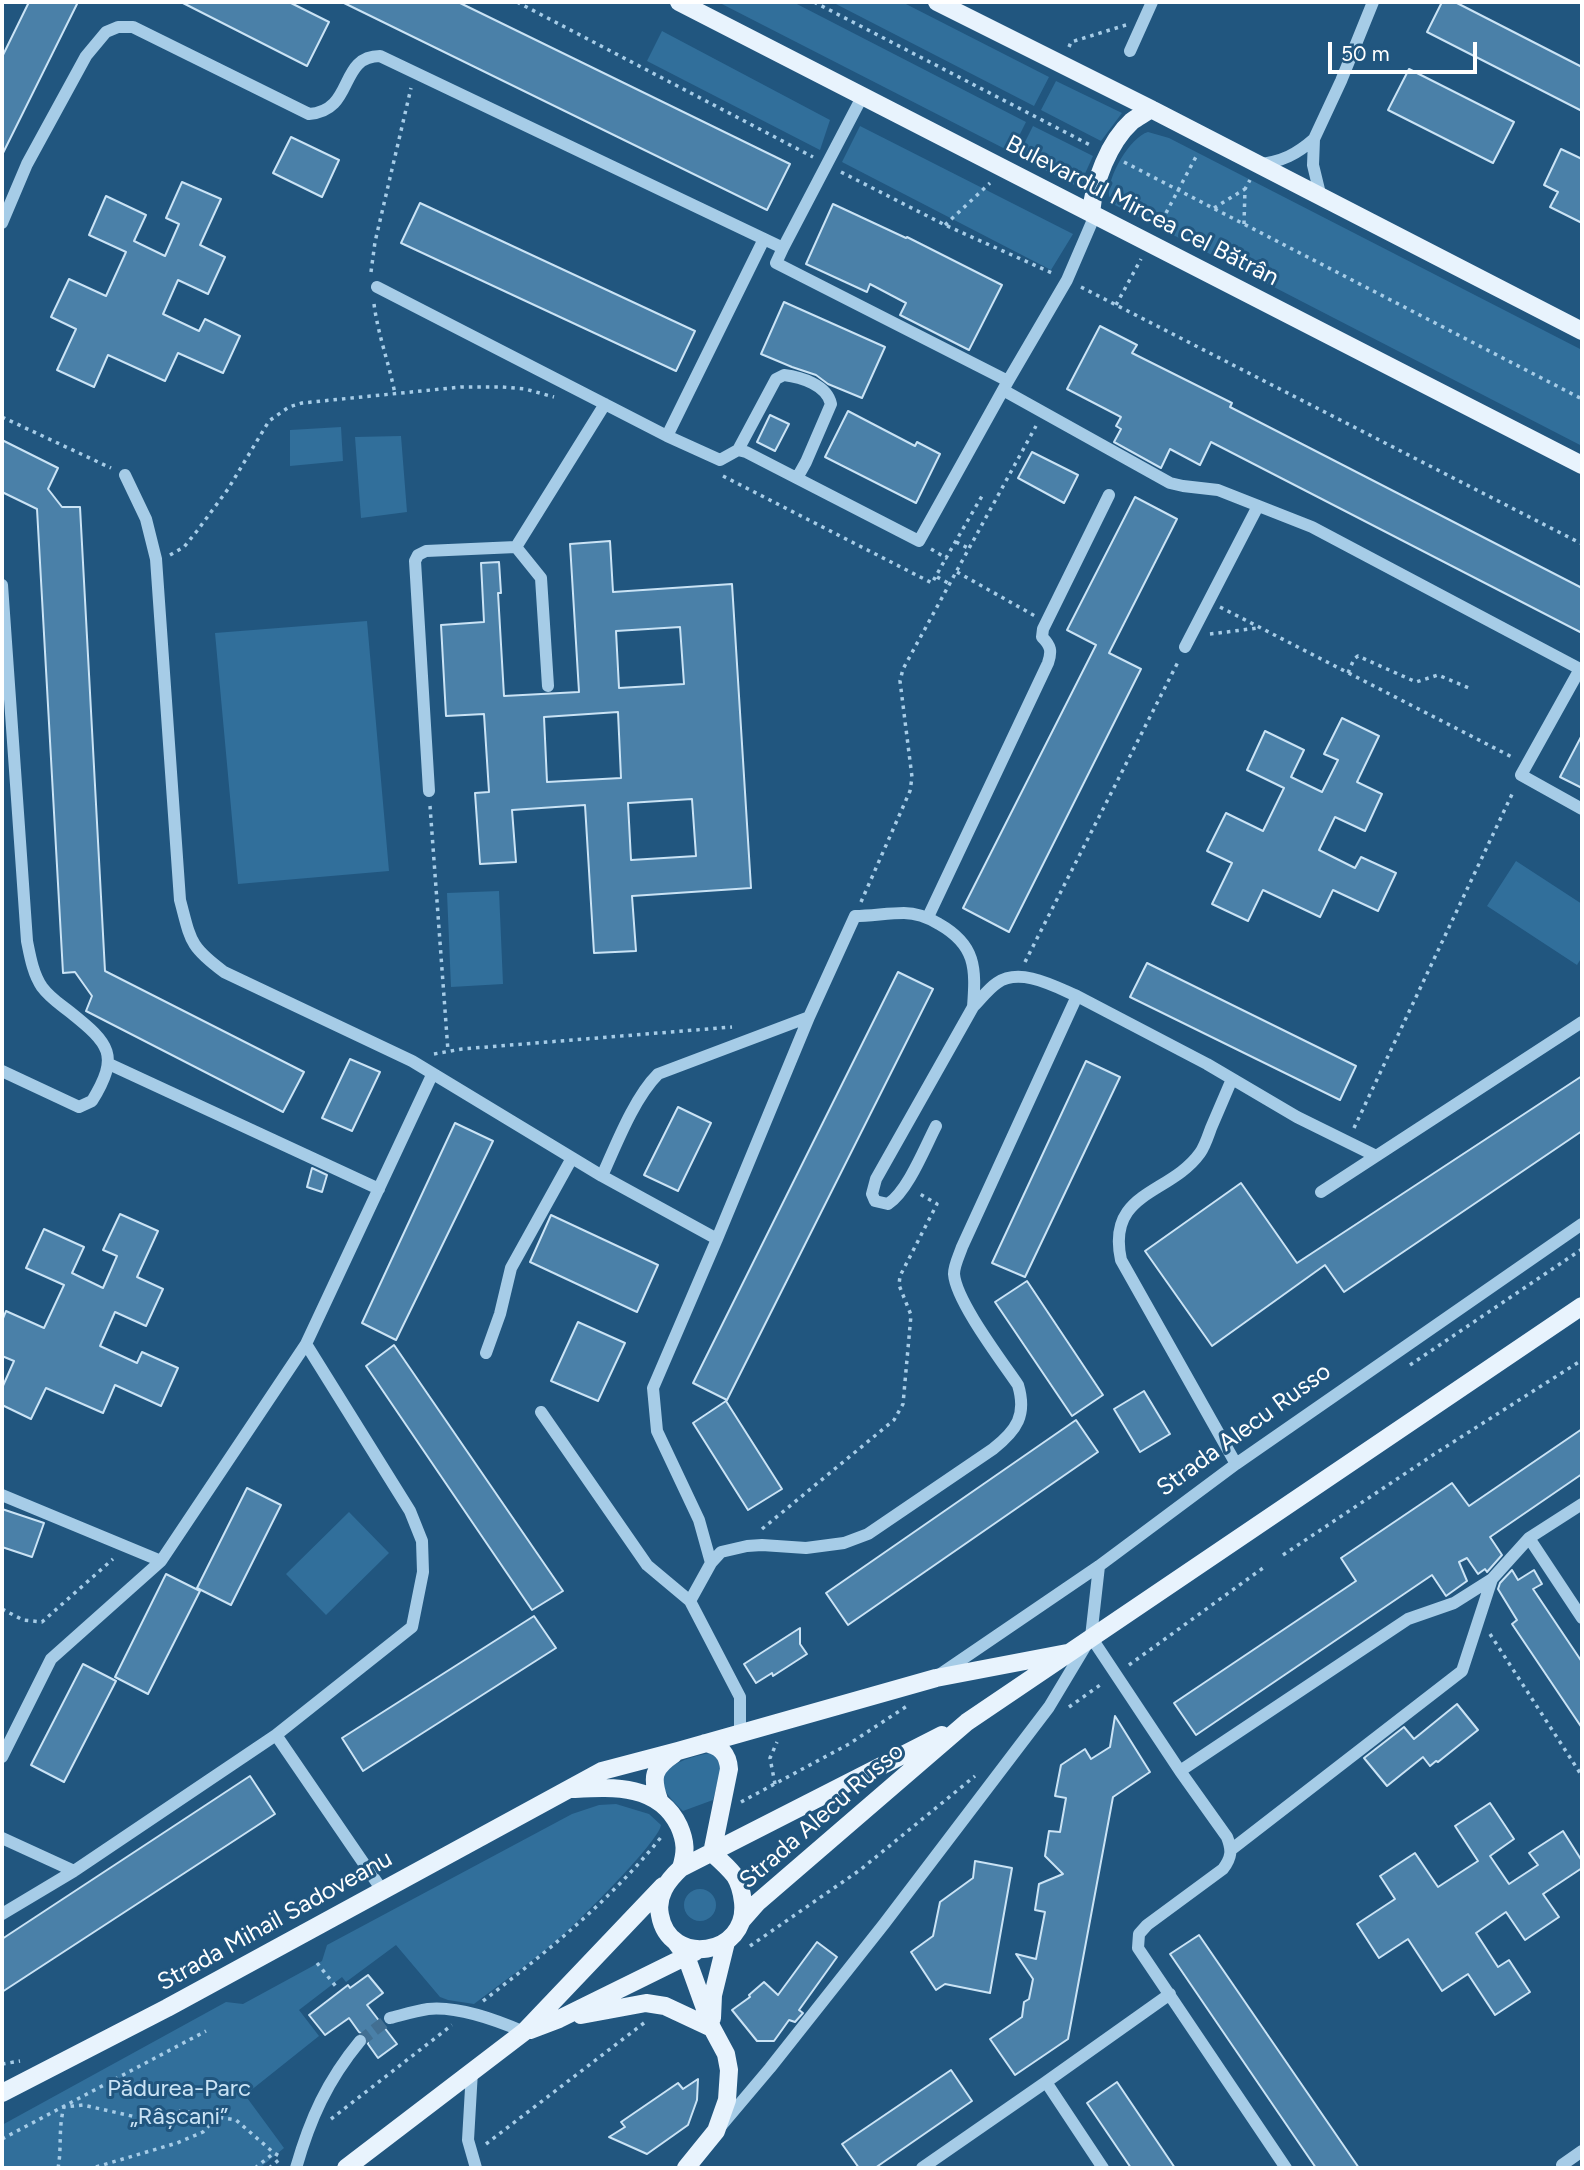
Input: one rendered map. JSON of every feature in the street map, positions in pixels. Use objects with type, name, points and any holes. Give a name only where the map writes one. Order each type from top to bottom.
[{"type":"main road","name":"Bulevardul Mircea cel Bătrân","points":[[679,2],[1582,465]]},
{"type":"main road","points":[[937,2],[1152,109],[1253,172],[1321,198],[1582,331]]},
{"type":"main road","points":[[1093,214],[1096,183],[1109,155],[1132,121],[1152,109]]},
{"type":"main road","name":"Strada Alecu Russo","points":[[741,1920],[757,1903],[967,1722],[1582,1306]]},
{"type":"main road","name":"Strada Mihail Sadoveanu","points":[[2,2093],[167,2008],[602,1770],[936,1678],[1067,1653]]},
{"type":"main road","name":"Strada Alecu Russo","points":[[712,1853],[967,1722]]},
{"type":"main road","points":[[712,1853],[729,1769],[740,1732]]},
{"type":"main road","points":[[705,1743],[724,1753],[729,1760],[729,1769]]},
{"type":"main road","points":[[678,1751],[664,1760],[654,1776],[654,1787],[659,1800],[676,1820],[684,1839],[685,1854],[663,1891],[659,1911],[665,1931],[693,1953],[712,2028],[726,2054],[729,2070],[727,2100],[716,2131],[686,2168]]},
{"type":"main road","name":"Strada Mihail Sadoveanu","points":[[570,1789],[610,1787],[659,1800]]},
{"type":"main road","points":[[346,2168],[524,2032],[675,1873],[712,1853]]},
{"type":"main road","points":[[524,2032],[559,2019],[693,1953],[726,1942],[736,1932],[741,1920],[741,1891],[736,1878],[712,1853]]},
{"type":"main road","points":[[712,2028],[713,1995],[726,1942]]},
{"type":"main road","points":[[559,2019],[646,2003],[665,2006],[712,2028]]},
{"type":"street","points":[[1130,51],[1152,2]]},
{"type":"street","points":[[1321,198],[1313,164],[1314,139],[1373,2]]},
{"type":"street","points":[[2,223],[27,164],[86,56],[106,32],[118,27],[133,27],[309,114],[329,109],[337,101],[359,61],[380,56],[783,248]]},
{"type":"street","points":[[862,97],[776,263],[1005,386],[1044,412],[1170,483],[1218,490],[1312,527],[1581,670],[1524,770],[1582,808]]},
{"type":"street","points":[[1253,172],[1286,159],[1314,139]]},
{"type":"street","points":[[738,450],[919,541],[1067,280],[1093,214]]},
{"type":"street","points":[[667,436],[764,239]]},
{"type":"street","points":[[374,287],[667,436],[720,460],[738,450],[776,379],[784,375],[792,376],[816,386],[826,392],[830,407],[797,478]]},
{"type":"street","points":[[516,547],[605,404]]},
{"type":"street","points":[[125,475],[146,519],[156,559],[180,900],[191,943],[224,972],[412,1061],[602,1176],[717,1239]]},
{"type":"street","points":[[928,917],[1048,663],[1051,646],[1041,633],[1109,495]]},
{"type":"street","points":[[1188,642],[1258,506]]},
{"type":"street","points":[[516,547],[541,579],[548,687]]},
{"type":"street","points":[[429,791],[415,561],[418,555],[426,551],[516,547]]},
{"type":"street","points":[[2,585],[27,941],[32,966],[41,985],[54,1000],[101,1040],[108,1051],[109,1064],[92,1101],[79,1107],[2,1071]]},
{"type":"street","points":[[711,1563],[699,1520],[657,1431],[653,1388],[808,1017],[855,916],[905,913],[928,917],[963,941],[975,979],[973,1007]]},
{"type":"street","points":[[936,1126],[894,1200],[888,1204],[876,1201],[872,1194],[876,1179],[973,1007],[995,984],[1010,976],[1018,976],[1077,996],[1376,1157]]},
{"type":"street","points":[[690,1601],[711,1563],[721,1552],[762,1545],[806,1548],[827,1546],[868,1534],[993,1449],[1017,1426],[1022,1398],[1018,1385],[964,1304],[956,1289],[954,1270],[962,1247],[1077,996]]},
{"type":"street","points":[[602,1176],[640,1098],[658,1074],[808,1017]]},
{"type":"street","points":[[1321,1192],[1582,1022]]},
{"type":"street","points":[[109,1064],[379,1189]]},
{"type":"street","points":[[2,1757],[51,1659],[161,1561],[306,1344],[432,1075]]},
{"type":"street","points":[[1232,1079],[1201,1152],[1184,1169],[1130,1207],[1120,1226],[1118,1245],[1121,1260],[1236,1464]]},
{"type":"street","points":[[486,1353],[500,1314],[511,1268],[572,1158]]},
{"type":"street","name":"Strada Alecu Russo","points":[[936,1678],[1099,1566],[1236,1464],[1582,1224]]},
{"type":"street","points":[[2,1914],[74,1871],[276,1735],[412,1627],[423,1572],[422,1541],[410,1511],[306,1344]]},
{"type":"street","points":[[541,1412],[647,1565],[690,1601],[740,1697],[740,1732]]},
{"type":"street","points":[[2,1495],[161,1561]]},
{"type":"street","points":[[1180,1772],[1408,1619],[1454,1603],[1492,1579],[1529,1538],[1582,1504]]},
{"type":"street","points":[[1529,1538],[1582,1618]]},
{"type":"street","points":[[716,2131],[852,1966],[1013,1758],[1049,1707],[1091,1637],[1099,1566]]},
{"type":"street","points":[[1232,1849],[1462,1671],[1492,1579]]},
{"type":"street","points":[[1091,1637],[1180,1772],[1227,1837],[1232,1849],[1230,1861],[1223,1869],[1146,1925],[1139,1934],[1139,1948],[1286,2168]]},
{"type":"street","points":[[276,1735],[382,1890]]},
{"type":"street","points":[[2,1838],[74,1871]]},
{"type":"street","points":[[922,2168],[1170,1994]]},
{"type":"street","points":[[390,2018],[429,2009],[468,2013],[524,2032]]},
{"type":"street","points":[[296,2168],[319,2101],[342,2062],[360,2041]]},
{"type":"street","points":[[472,2071],[468,2140],[473,2162]]},
{"type":"street","points":[[1046,2082],[1103,2168]]},
{"type":"street","points":[[1564,2168],[1562,2165],[1582,2151]]},
{"type":"path","points":[[517,2],[945,225],[1067,280],[1582,544]]},
{"type":"path","points":[[814,2],[1097,149]]},
{"type":"path","points":[[1060,64],[1071,42],[1126,25],[1140,28]]},
{"type":"path","points":[[395,394],[389,363],[381,344],[374,287],[375,242],[415,72]]},
{"type":"path","points":[[1158,228],[1198,153]]},
{"type":"path","points":[[1121,161],[1582,399]]},
{"type":"path","points":[[945,225],[1005,169]]},
{"type":"path","points":[[1244,224],[1245,189],[1253,172]]},
{"type":"path","points":[[1213,208],[1245,189]]},
{"type":"path","points":[[1115,305],[1141,259]]},
{"type":"path","points":[[156,559],[177,553],[184,547],[228,489],[269,421],[278,413],[302,403],[461,387],[525,389],[558,398]]},
{"type":"path","points":[[855,916],[910,790],[912,777],[900,681],[903,669],[1044,412]]},
{"type":"path","points":[[2,417],[125,475]]},
{"type":"path","points":[[720,474],[932,583],[982,496]]},
{"type":"path","points":[[919,541],[946,558]]},
{"type":"path","points":[[956,542],[970,549]]},
{"type":"path","points":[[957,572],[1045,622]]},
{"type":"path","points":[[936,577],[950,584]]},
{"type":"path","points":[[1209,601],[1348,673],[1524,770],[1347,1143]]},
{"type":"path","points":[[1018,976],[1188,642],[1260,628]]},
{"type":"path","points":[[1348,673],[1358,656],[1416,682],[1438,675],[1469,688]]},
{"type":"path","points":[[429,791],[449,1051]]},
{"type":"path","points":[[412,1061],[449,1051],[734,1027]]},
{"type":"path","points":[[747,1546],[758,1532],[894,1420],[903,1404],[911,1315],[899,1284],[900,1276],[937,1204],[904,1186]]},
{"type":"path","points":[[1401,1371],[1582,1249]]},
{"type":"path","points":[[1283,1555],[1582,1360]]},
{"type":"path","points":[[2,1609],[23,1620],[42,1622],[127,1547]]},
{"type":"path","points":[[1245,1581],[1264,1568]]},
{"type":"path","points":[[1480,1618],[1582,1776]]},
{"type":"path","points":[[775,1784],[771,1758],[778,1741]]},
{"type":"path","points":[[317,1963],[338,1989]]},
{"type":"path","points":[[473,2162],[665,2006]]},
{"type":"path","points":[[2,2139],[205,2031]]},
{"type":"path","points":[[64,2107],[83,2105],[136,2117],[180,2111],[236,2120],[282,2157]]},
{"type":"path","points":[[58,2168],[61,2153],[60,2123],[64,2107]]},
{"type":"path","points":[[95,2168],[177,2143],[203,2132],[217,2117]]},
{"type":"path","points":[[255,2168],[274,2153]]},
{"type":"green space","points":[[718,2],[793,2],[1026,122],[1011,152]]},
{"type":"green space","points":[[832,2],[902,2],[1049,77],[1034,106]]},
{"type":"green space","points":[[662,31],[830,120],[820,150],[647,61]]},
{"type":"green space","points":[[1056,81],[1122,113],[1101,141],[1041,110]]},
{"type":"green space","points":[[860,126],[1073,234],[1051,270],[842,162]]},
{"type":"green space","points":[[1033,126],[1093,156],[1083,178],[1082,189],[1018,156]]},
{"type":"green space","points":[[1148,132],[1169,138],[1582,350],[1582,446],[1115,205],[1109,196],[1109,188],[1116,169],[1127,149]]},
{"type":"green space","points":[[341,427],[343,461],[290,466],[290,430]]},
{"type":"green space","points":[[401,436],[407,512],[361,518],[355,437]]},
{"type":"green space","points":[[367,621],[389,871],[238,884],[215,633]]},
{"type":"green space","points":[[1516,861],[1582,904],[1582,957],[1577,965],[1487,906]]},
{"type":"green space","points":[[499,891],[503,984],[451,987],[447,893]]},
{"type":"green space","points":[[349,1512],[389,1553],[326,1615],[286,1574]]},
{"type":"green space","points":[[709,1753],[716,1755],[722,1766],[713,1800],[683,1811],[665,1790],[665,1774],[677,1764]]},
{"type":"green space","name":"Pădurea-Parc „Râșcani”","points":[[616,1804],[649,1814],[661,1825],[657,1834],[614,1884],[566,1932],[474,2004],[440,1997],[396,1945],[346,1982],[342,1977],[299,2010],[319,2036],[245,2095],[284,2148],[260,2168],[2,2168],[2,2125],[226,2002],[243,2004],[322,1961],[327,1945],[572,1814],[599,1805]]},
{"type":"green space","points":[[700,1889],[711,1894],[716,1905],[711,1916],[700,1921],[689,1916],[684,1905],[689,1894]]},
{"type":"building","points":[[29,2],[78,2],[2,155],[2,57]]},
{"type":"building","points":[[181,2],[289,2],[329,22],[307,66]]},
{"type":"building","points":[[342,2],[458,2],[790,164],[767,210]]},
{"type":"building","points":[[1442,2],[1455,2],[1582,67],[1582,111],[1427,32]]},
{"type":"building","points":[[1409,69],[1514,122],[1493,163],[1388,110]]},
{"type":"building","points":[[291,137],[339,160],[322,197],[273,173]]},
{"type":"building","points":[[1561,149],[1582,159],[1582,223],[1550,207],[1558,192],[1544,185]]},
{"type":"building","points":[[182,182],[221,199],[200,245],[225,257],[208,294],[178,280],[163,314],[199,331],[205,319],[240,336],[223,373],[178,353],[165,381],[108,355],[94,387],[57,370],[76,329],[51,317],[69,279],[106,296],[126,252],[89,235],[106,196],[146,215],[134,241],[165,256],[179,224],[166,218]]},
{"type":"building","points":[[420,203],[695,331],[676,371],[401,243]]},
{"type":"building","points":[[833,204],[907,237],[1002,285],[969,350],[900,315],[906,303],[870,284],[867,292],[806,264]]},
{"type":"building","points":[[784,302],[885,347],[862,398],[828,384],[816,375],[761,354]]},
{"type":"building","points":[[1100,326],[1137,345],[1132,353],[1232,403],[1230,407],[1582,588],[1582,633],[1211,442],[1200,465],[1170,449],[1161,468],[1114,442],[1121,429],[1116,426],[1121,417],[1067,389]]},
{"type":"building","points":[[848,411],[915,446],[917,442],[940,454],[916,503],[825,457]]},
{"type":"building","points":[[770,415],[789,424],[775,451],[757,442]]},
{"type":"building","points":[[2,440],[58,468],[48,489],[62,507],[80,507],[105,971],[304,1072],[283,1112],[86,1011],[92,996],[75,972],[63,973],[37,509],[2,492]]},
{"type":"building","points":[[1032,452],[1078,475],[1064,503],[1018,478]]},
{"type":"building","points":[[1135,497],[1177,519],[1109,653],[1141,669],[1009,932],[963,908],[1096,645],[1067,630]]},
{"type":"building","points":[[610,541],[613,592],[732,584],[751,888],[632,896],[636,951],[594,953],[585,805],[512,810],[516,862],[480,864],[475,793],[489,792],[484,714],[446,716],[441,625],[484,622],[481,563],[499,562],[501,593],[498,593],[504,696],[579,692],[570,544]],"holes":[[[680,627],[684,684],[619,688],[616,631]],[[618,712],[621,778],[547,782],[544,717]],[[692,799],[696,856],[631,860],[628,803]]]},
{"type":"building","points":[[1342,718],[1379,736],[1357,782],[1382,794],[1365,831],[1335,817],[1319,850],[1355,868],[1361,857],[1396,873],[1378,911],[1333,890],[1320,917],[1263,890],[1248,921],[1212,904],[1232,863],[1207,851],[1226,813],[1263,831],[1284,788],[1247,770],[1265,731],[1304,750],[1291,777],[1322,792],[1338,760],[1324,754]]},
{"type":"building","points":[[1582,735],[1582,788],[1560,777]]},
{"type":"building","points":[[1147,963],[1356,1066],[1340,1100],[1130,997]]},
{"type":"building","points":[[898,972],[933,989],[727,1400],[693,1383]]},
{"type":"building","points":[[350,1059],[380,1072],[352,1131],[322,1118]]},
{"type":"building","points":[[1086,1061],[1120,1077],[1025,1277],[992,1263]]},
{"type":"building","points":[[1582,1076],[1582,1131],[1344,1292],[1325,1265],[1212,1346],[1145,1251],[1241,1183],[1297,1263]]},
{"type":"building","points":[[678,1107],[711,1123],[678,1191],[644,1175]]},
{"type":"building","points":[[455,1123],[493,1141],[396,1340],[362,1323]]},
{"type":"building","points":[[312,1168],[327,1175],[322,1192],[307,1187]]},
{"type":"building","points":[[120,1214],[158,1231],[137,1277],[163,1289],[146,1326],[115,1312],[100,1346],[137,1363],[142,1352],[178,1368],[161,1406],[115,1385],[103,1413],[46,1388],[31,1419],[2,1405],[2,1388],[14,1361],[2,1356],[2,1321],[6,1311],[44,1328],[64,1285],[26,1268],[44,1229],[84,1247],[72,1273],[103,1288],[117,1256],[103,1250]]},
{"type":"building","points":[[551,1215],[658,1265],[637,1312],[530,1262]]},
{"type":"building","points":[[1027,1281],[1103,1395],[1072,1416],[995,1302]]},
{"type":"building","points":[[578,1322],[625,1343],[598,1401],[551,1381]]},
{"type":"building","points":[[394,1345],[563,1591],[532,1610],[366,1366]]},
{"type":"building","points":[[1144,1391],[1170,1434],[1140,1452],[1114,1409]]},
{"type":"building","points":[[726,1401],[782,1489],[748,1510],[693,1423]]},
{"type":"building","points":[[1076,1420],[1098,1452],[848,1625],[826,1593]]},
{"type":"building","points":[[1582,1429],[1582,1474],[1490,1537],[1502,1555],[1487,1572],[1485,1569],[1478,1574],[1467,1558],[1459,1562],[1467,1581],[1446,1596],[1432,1575],[1196,1735],[1174,1703],[1356,1581],[1341,1558],[1452,1483],[1469,1506]]},
{"type":"building","points":[[247,1488],[281,1505],[231,1605],[197,1588]]},
{"type":"building","points":[[2,1509],[44,1523],[32,1557],[2,1547]]},
{"type":"building","points":[[1512,1570],[1518,1580],[1534,1570],[1542,1584],[1533,1589],[1582,1662],[1582,1728],[1512,1624],[1517,1620],[1498,1589]]},
{"type":"building","points":[[166,1574],[200,1591],[148,1694],[115,1677]]},
{"type":"building","points":[[534,1616],[556,1648],[363,1771],[342,1738]]},
{"type":"building","points":[[800,1628],[800,1644],[807,1654],[773,1676],[772,1673],[756,1683],[744,1664]]},
{"type":"building","points":[[83,1664],[116,1681],[64,1782],[31,1765]]},
{"type":"building","points":[[1457,1704],[1478,1730],[1438,1762],[1430,1766],[1423,1757],[1387,1786],[1364,1758],[1404,1727],[1414,1739]]},
{"type":"building","points":[[1115,1716],[1150,1772],[1113,1797],[1068,2039],[1015,2075],[990,2039],[1022,2017],[1024,2002],[1029,1999],[1033,1979],[1016,1954],[1036,1959],[1045,1912],[1035,1910],[1039,1884],[1063,1874],[1045,1856],[1049,1831],[1060,1832],[1066,1798],[1055,1796],[1061,1765],[1085,1749],[1091,1759],[1110,1747]]},
{"type":"building","points":[[250,1776],[275,1814],[2,1992],[2,1939]]},
{"type":"building","points":[[1490,1803],[1514,1839],[1490,1856],[1509,1884],[1538,1865],[1529,1853],[1563,1831],[1582,1861],[1582,1868],[1543,1894],[1559,1917],[1525,1940],[1506,1912],[1476,1933],[1498,1967],[1509,1960],[1530,1992],[1495,2015],[1468,1974],[1442,1991],[1408,1939],[1379,1958],[1357,1924],[1395,1899],[1380,1876],[1415,1853],[1438,1887],[1478,1861],[1455,1826]]},
{"type":"building","points":[[975,1861],[1012,1868],[990,1993],[945,1984],[936,1990],[911,1952],[933,1936],[940,1902],[973,1878]]},
{"type":"building","points":[[1199,1935],[1359,2168],[1316,2168],[1170,1954]]},
{"type":"building","points":[[817,1942],[837,1957],[799,2010],[803,2013],[795,2022],[789,2020],[774,2041],[757,2041],[732,2010],[764,1982],[778,1995]]},
{"type":"building","points":[[368,1975],[383,1993],[367,2005],[397,2044],[378,2058],[368,2044],[368,2037],[359,2032],[349,2018],[325,2035],[309,2015],[348,1985],[350,1988]]},
{"type":"building","points":[[951,2070],[972,2101],[875,2168],[859,2168],[842,2144]]},
{"type":"building","points":[[698,2079],[697,2100],[688,2125],[647,2154],[609,2137],[625,2127],[621,2122],[678,2083],[683,2089]]},
{"type":"building","points":[[1117,2082],[1175,2168],[1131,2168],[1087,2103]]},
{"type":"tunnel","points":[[360,2041],[390,2018]]}]
